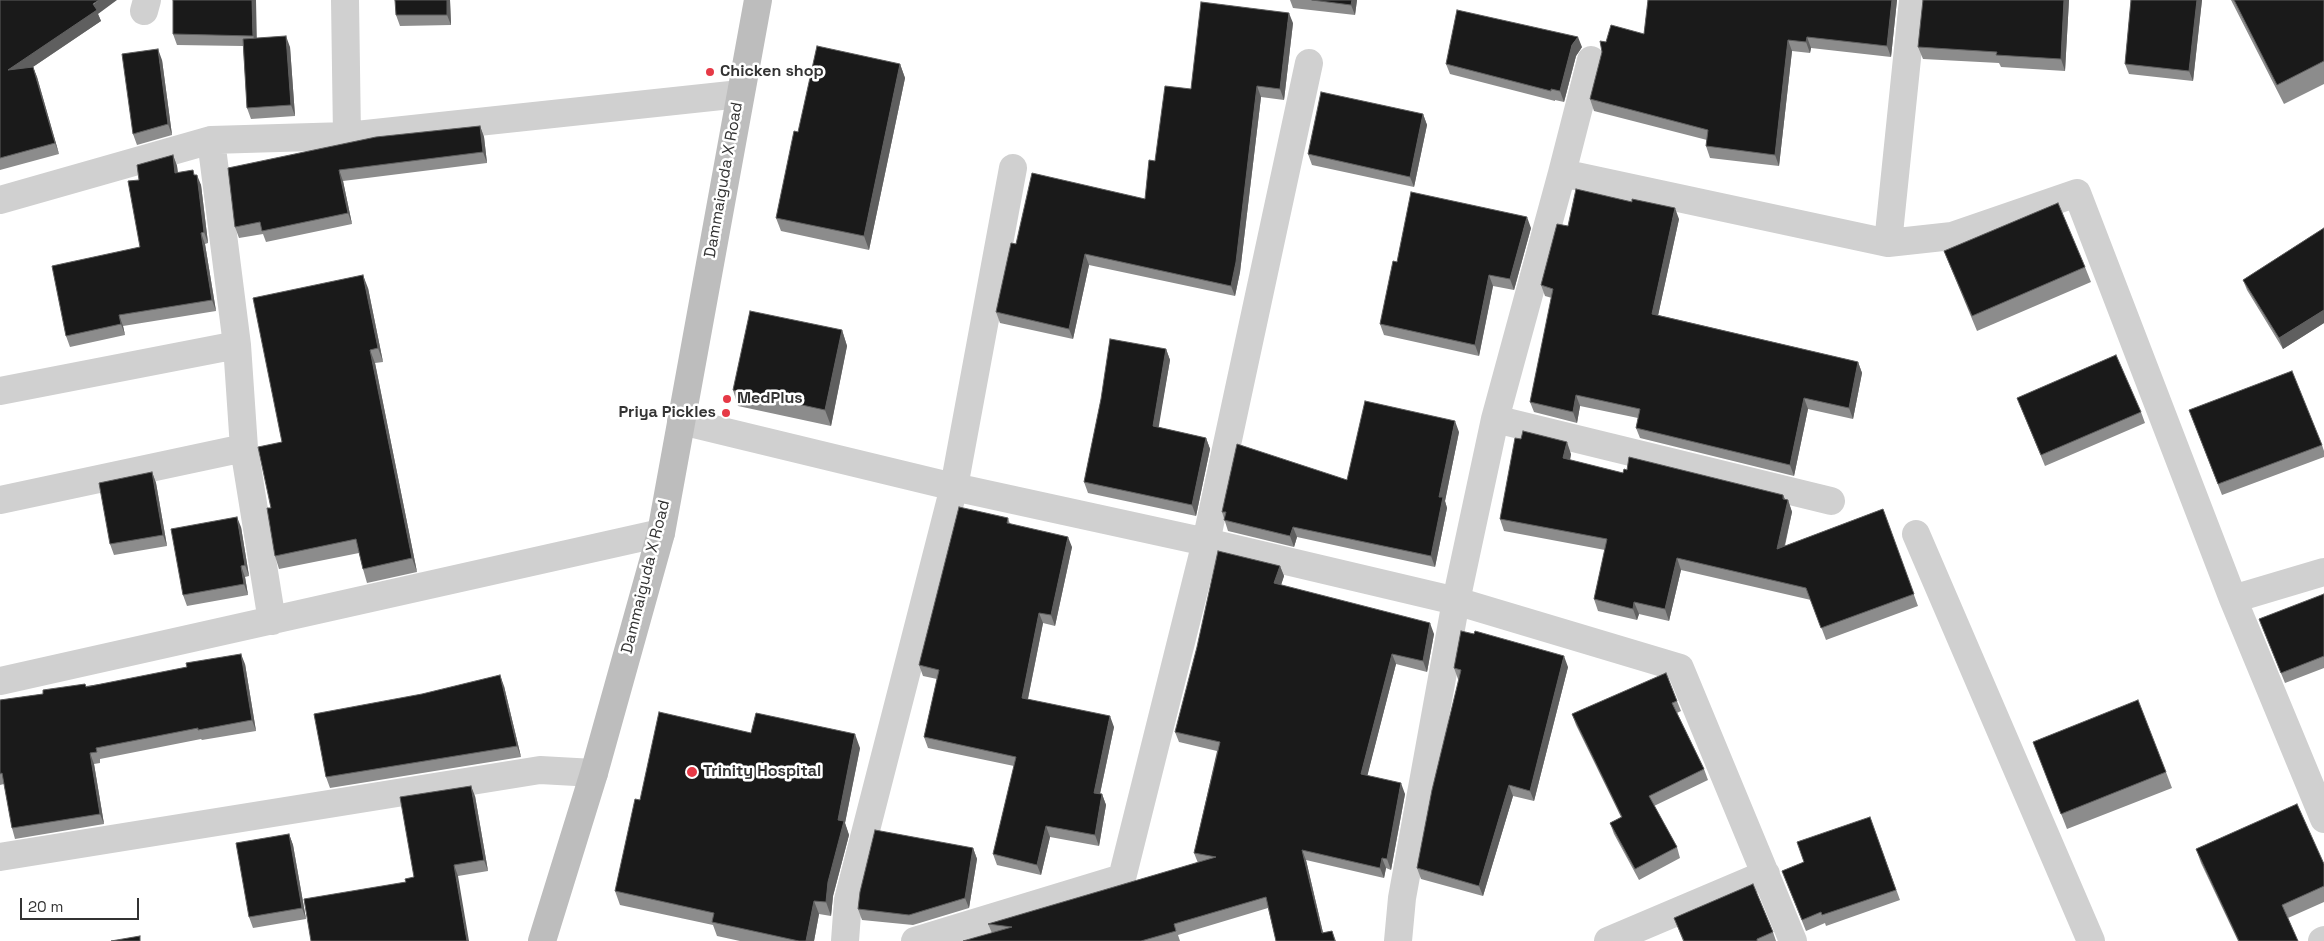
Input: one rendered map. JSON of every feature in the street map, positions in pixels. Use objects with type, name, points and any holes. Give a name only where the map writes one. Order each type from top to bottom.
[{"type":"street","points":[[345,0],[347,136]]},
{"type":"street","name":"Dammaiguda X Road","points":[[542,941],[594,773],[661,533],[758,0]]},
{"type":"street","points":[[1888,243],[1913,0]]},
{"type":"street","points":[[1398,941],[1402,898],[1456,601],[1495,419],[1562,173],[1590,60]]},
{"type":"street","points":[[915,941],[1122,878],[1206,542],[1309,63]]},
{"type":"street","points":[[0,200],[211,140],[347,136],[740,94]]},
{"type":"street","points":[[211,140],[237,345],[244,448],[272,621]]},
{"type":"street","points":[[845,941],[848,900],[954,487],[1013,168]]},
{"type":"street","points":[[1562,173],[1888,243],[1952,236],[2077,193],[2233,599],[2324,820]]},
{"type":"street","points":[[0,391],[237,345]]},
{"type":"street","points":[[1495,419],[1831,502]]},
{"type":"street","points":[[681,422],[954,487],[1206,542],[1456,601],[1680,668],[1793,941]]},
{"type":"street","points":[[0,500],[244,448]]},
{"type":"street","points":[[0,681],[661,533]]},
{"type":"street","points":[[1916,534],[2091,941]]},
{"type":"street","points":[[2233,599],[2324,572]]},
{"type":"street","points":[[0,857],[540,770],[594,773]]},
{"type":"street","points":[[1608,941],[1766,874]]},
{"type":"building","points":[[0,0],[99,0],[93,4],[97,10],[8,70],[33,67],[55,143],[0,158]]},
{"type":"building","points":[[173,0],[252,0],[253,36],[173,34]]},
{"type":"building","points":[[395,0],[447,0],[447,15],[396,15]]},
{"type":"building","points":[[1312,0],[1352,0],[1351,5]]},
{"type":"building","points":[[1648,0],[1892,0],[1887,46],[1807,37],[1806,42],[1788,40],[1775,155],[1706,146],[1708,130],[1590,99],[1602,52],[1600,41],[1606,42],[1611,25],[1644,34]]},
{"type":"building","points":[[1923,0],[2064,0],[2061,59],[1996,55],[1997,52],[1918,47]]},
{"type":"building","points":[[2131,0],[2197,0],[2189,71],[2125,64]]},
{"type":"building","points":[[2234,0],[2324,0],[2324,61],[2277,85]]},
{"type":"building","points":[[1201,2],[1289,13],[1280,89],[1257,86],[1236,262],[1231,286],[1085,254],[1069,329],[996,312],[1011,243],[1016,244],[1032,173],[1145,199],[1149,160],[1155,161],[1165,86],[1191,89]]},
{"type":"building","points":[[1457,10],[1578,37],[1572,45],[1560,91],[1551,89],[1551,91],[1446,64]]},
{"type":"building","points":[[286,36],[291,105],[247,108],[243,39]]},
{"type":"building","points":[[817,46],[900,64],[864,236],[776,218],[794,131],[798,132]]},
{"type":"building","points":[[158,49],[168,124],[133,134],[122,54]]},
{"type":"building","points":[[1321,92],[1423,114],[1410,177],[1308,154]]},
{"type":"building","points":[[480,126],[483,152],[339,170],[348,213],[262,231],[260,222],[235,227],[228,168],[376,137]]},
{"type":"building","points":[[173,155],[175,173],[193,170],[194,175],[197,175],[204,232],[201,233],[212,300],[119,315],[121,324],[66,336],[52,266],[140,247],[128,181],[139,180],[137,165]]},
{"type":"building","points":[[1576,189],[1632,202],[1632,199],[1675,208],[1652,314],[1858,362],[1849,408],[1804,398],[1790,465],[1636,428],[1640,409],[1576,395],[1573,412],[1530,402],[1553,289],[1541,285],[1557,224],[1568,226]]},
{"type":"building","points":[[1411,192],[1527,217],[1510,279],[1489,275],[1475,345],[1380,324],[1393,261],[1397,262]]},
{"type":"building","points":[[2058,203],[2085,267],[1972,316],[1944,251]]},
{"type":"building","points":[[2324,228],[2324,310],[2279,338],[2243,280]]},
{"type":"building","points":[[363,275],[378,348],[370,350],[412,558],[363,569],[356,539],[275,556],[267,508],[271,508],[258,447],[282,442],[253,298]]},
{"type":"building","points":[[750,311],[842,330],[825,410],[733,390]]},
{"type":"building","points":[[1110,339],[1166,349],[1153,426],[1206,438],[1192,505],[1084,482],[1101,399]]},
{"type":"building","points":[[2116,355],[2141,412],[2041,455],[2017,398]]},
{"type":"building","points":[[2292,371],[2322,445],[2218,484],[2189,410]]},
{"type":"building","points":[[1365,401],[1455,421],[1439,497],[1443,497],[1431,556],[1293,527],[1290,536],[1224,520],[1226,512],[1222,512],[1237,444],[1347,480]]},
{"type":"building","points":[[1523,431],[1567,442],[1563,458],[1623,473],[1624,469],[1627,470],[1629,457],[1783,495],[1783,499],[1788,500],[1777,549],[1883,509],[1914,594],[1821,628],[1806,588],[1677,558],[1665,609],[1634,602],[1633,609],[1594,599],[1607,539],[1500,519],[1515,438],[1521,439]]},
{"type":"building","points":[[152,472],[163,535],[110,544],[99,483]]},
{"type":"building","points":[[959,507],[1008,518],[1007,523],[1068,537],[1051,615],[1039,613],[1022,698],[1110,716],[1094,793],[1102,794],[1095,835],[1046,826],[1037,865],[993,854],[1016,757],[924,737],[939,670],[919,665]]},
{"type":"building","points":[[237,517],[245,565],[241,566],[244,584],[183,595],[171,529]]},
{"type":"building","points":[[1218,551],[1280,566],[1274,583],[1430,623],[1423,661],[1392,654],[1361,774],[1401,783],[1387,859],[1382,858],[1380,868],[1302,850],[1322,933],[1332,931],[1335,941],[1276,941],[1266,897],[1174,924],[1176,931],[1141,941],[963,941],[1012,927],[988,924],[1216,857],[1194,853],[1220,742],[1175,732],[1197,647]]},
{"type":"building","points":[[2324,594],[2324,656],[2281,673],[2259,619]]},
{"type":"building","points":[[1461,631],[1474,634],[1475,631],[1564,656],[1530,791],[1509,785],[1479,886],[1417,868],[1432,790],[1461,670],[1454,668]]},
{"type":"building","points":[[241,654],[252,720],[198,730],[198,728],[96,748],[97,752],[90,753],[100,814],[12,828],[2,773],[0,774],[0,700],[43,694],[43,690],[85,684],[86,687],[187,667],[186,663]]},
{"type":"building","points":[[1666,673],[1677,701],[1672,703],[1704,769],[1649,796],[1677,847],[1635,869],[1610,823],[1622,817],[1572,714]]},
{"type":"building","points":[[500,675],[517,746],[326,777],[314,714],[422,694]]},
{"type":"building","points":[[2138,700],[2166,772],[2061,814],[2033,742]]},
{"type":"building","points":[[659,712],[751,733],[756,713],[855,734],[838,820],[844,821],[828,882],[826,902],[814,901],[806,941],[712,922],[714,913],[615,891],[635,799],[640,800]]},
{"type":"building","points":[[471,786],[484,860],[454,865],[467,941],[311,941],[304,899],[406,882],[405,879],[414,877],[400,797]]},
{"type":"building","points":[[2297,804],[2324,864],[2324,886],[2282,905],[2298,941],[2239,941],[2196,849]]},
{"type":"building","points":[[1870,817],[1896,890],[1822,915],[1821,912],[1802,920],[1782,871],[1804,862],[1797,842]]},
{"type":"building","points":[[875,830],[973,848],[965,898],[909,915],[858,909],[860,892]]},
{"type":"building","points":[[289,834],[302,908],[249,917],[236,843]]},
{"type":"building","points":[[1753,884],[1773,932],[1757,939],[1757,941],[1684,941],[1674,918]]},
{"type":"building","points":[[140,936],[140,941],[111,941]]},
{"type":"place","name":"Chicken shop","points":[[710,72]]},
{"type":"place","name":"MedPlus","points":[[727,399]]},
{"type":"place","name":"Priya Pickles","points":[[726,413]]},
{"type":"place","name":"Trinity Hospital","points":[[692,772]]}]
